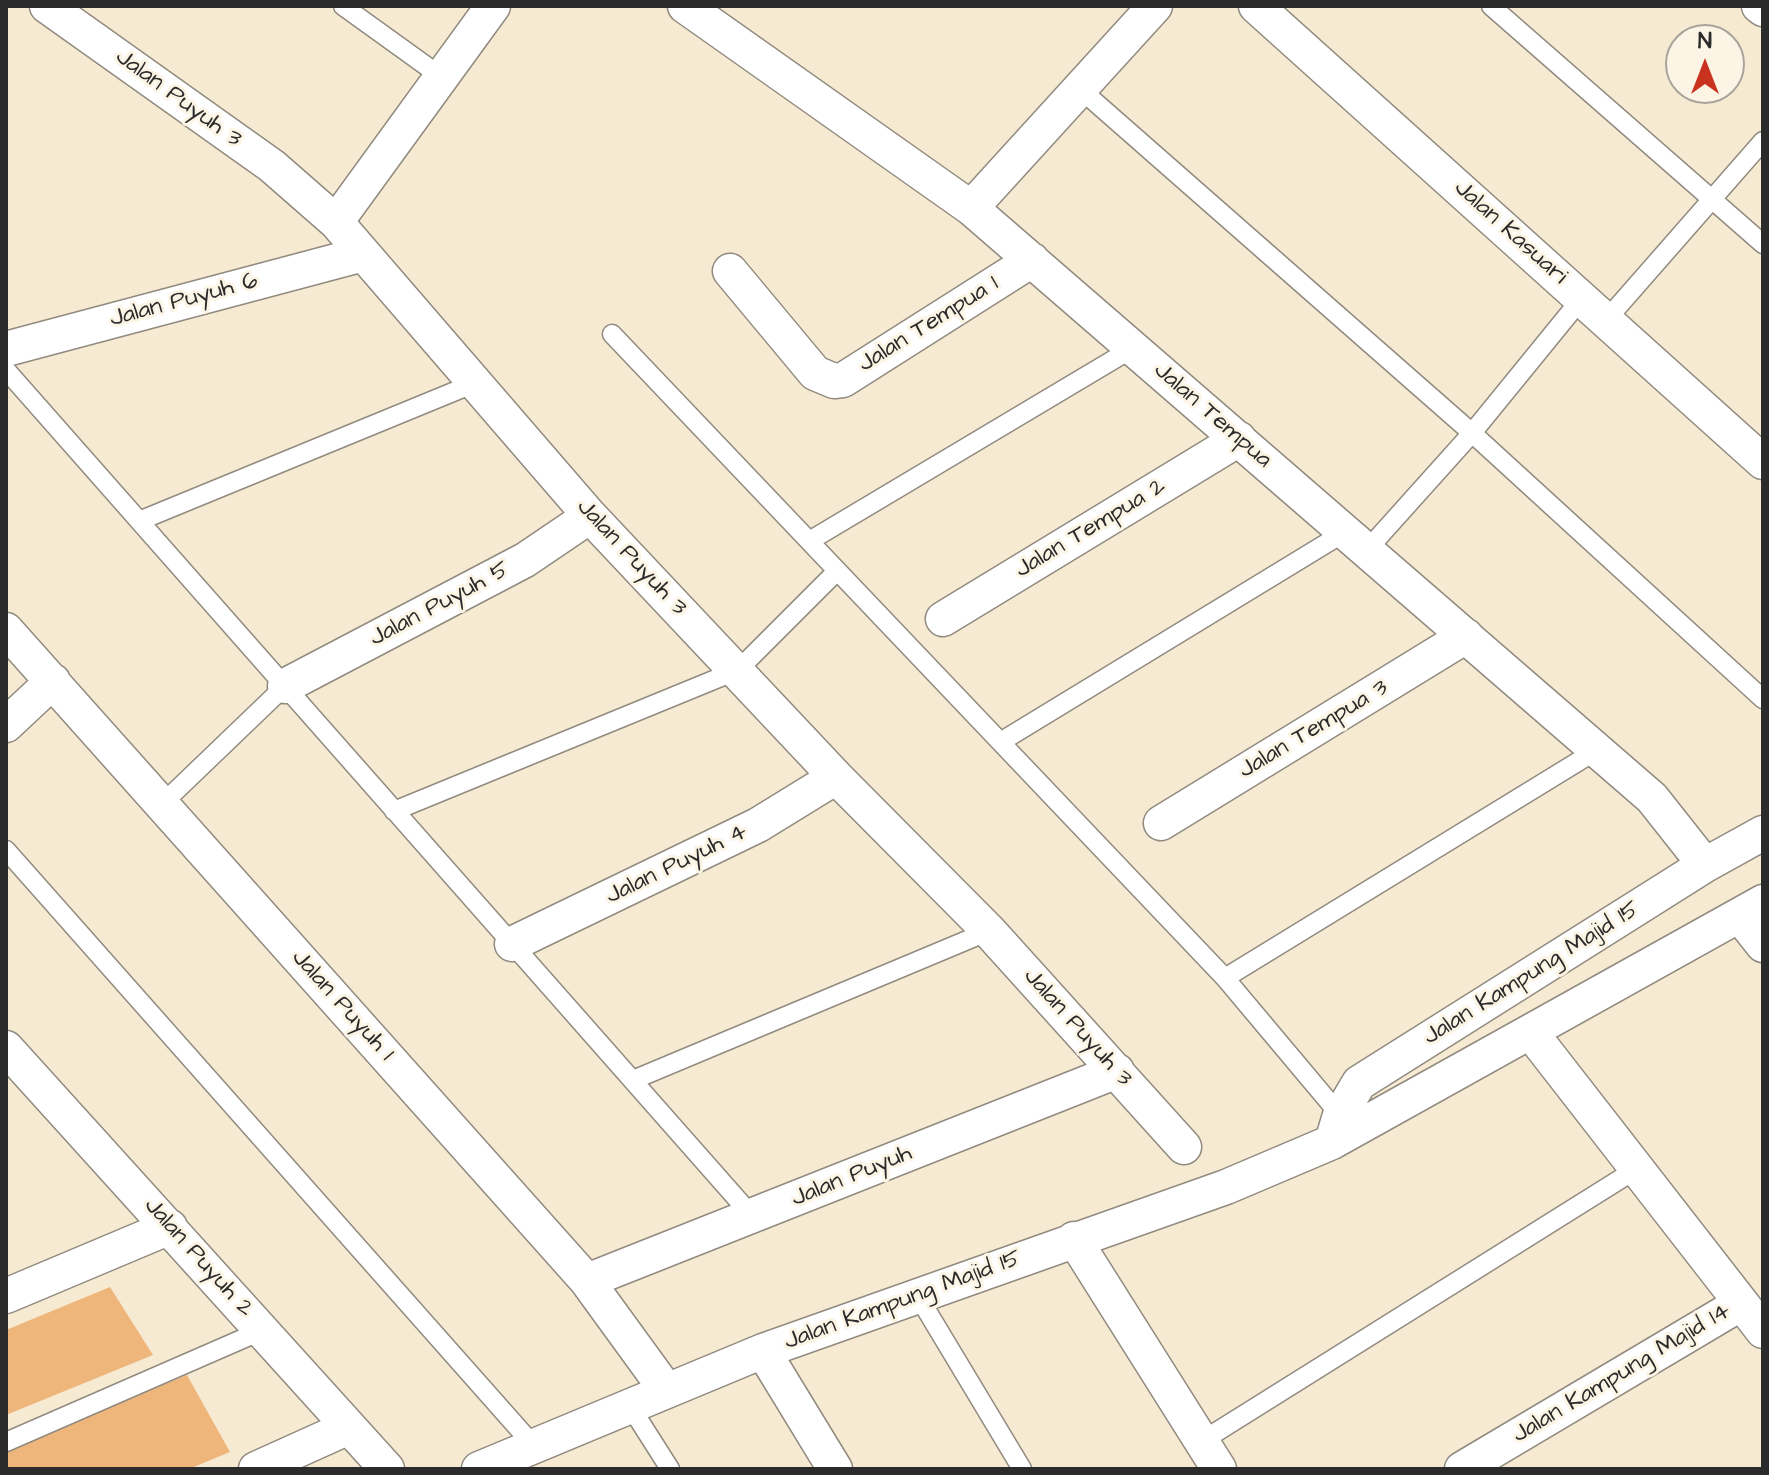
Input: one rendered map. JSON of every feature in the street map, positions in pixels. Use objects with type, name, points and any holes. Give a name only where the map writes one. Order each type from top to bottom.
[{"type":"street","name":"Jalan Puyuh 3","points":[[47,6],[272,166],[336,222],[590,516],[836,777],[989,931],[1184,1147]]},
{"type":"street","points":[[336,222],[493,6]]},
{"type":"street","name":"Jalan Tempua","points":[[685,6],[971,208],[1652,798],[1705,865]]},
{"type":"street","points":[[971,208],[1155,6]]},
{"type":"street","name":"Jalan Kasuari","points":[[1256,6],[1763,462]]},
{"type":"street","name":"Jalan Puyuh 6","points":[[6,349],[363,254]]},
{"type":"street","name":"Jalan Tempua 1","points":[[730,271],[815,373],[834,381],[843,380],[1032,260]]},
{"type":"street","name":"Jalan Tempua 2","points":[[943,619],[1239,439]]},
{"type":"street","name":"Jalan Puyuh 5","points":[[285,686],[525,560],[590,516]]},
{"type":"street","name":"Jalan Puyuh 1","points":[[6,630],[587,1281],[667,1391]]},
{"type":"street","name":"Jalan Tempua 3","points":[[1161,823],[1466,636]]},
{"type":"street","points":[[6,725],[53,681]]},
{"type":"street","name":"Jalan Puyuh 4","points":[[512,944],[758,825],[836,777]]},
{"type":"street","name":"Jalan Kampung Majid 15","points":[[1336,1129],[1359,1083],[1705,865],[1763,833]]},
{"type":"street","points":[[1752,909],[1763,945]]},
{"type":"street","name":"Jalan Kampung Majid 15","points":[[479,1469],[524,1456],[630,1406],[763,1351],[1226,1187],[1336,1129],[1532,1034],[1752,909]]},
{"type":"street","points":[[1532,1034],[1763,1331]]},
{"type":"street","name":"Jalan Puyuh 2","points":[[6,1048],[387,1469]]},
{"type":"street","name":"Jalan Puyuh","points":[[587,1281],[1117,1071]]},
{"type":"street","points":[[6,1296],[170,1227]]},
{"type":"street","points":[[1074,1239],[1210,1455]]},
{"type":"street","name":"Jalan Kampung Majid 14","points":[[1462,1469],[1740,1304]]},
{"type":"street","points":[[763,1351],[835,1469]]},
{"type":"street","points":[[256,1469],[349,1427]]},
{"type":"lane","points":[[343,6],[443,78]]},
{"type":"lane","points":[[1491,6],[1763,244]]},
{"type":"lane","points":[[1079,88],[1472,433],[1763,699]]},
{"type":"lane","points":[[1002,741],[1356,541],[1472,433],[1594,309],[1712,199],[1763,141]]},
{"type":"lane","points":[[612,334],[1225,978],[1336,1129]]},
{"type":"lane","points":[[811,540],[1133,348]]},
{"type":"lane","points":[[6,370],[753,1217]]},
{"type":"lane","points":[[139,521],[475,383]]},
{"type":"lane","points":[[394,811],[738,670],[837,571]]},
{"type":"lane","points":[[161,805],[285,686]]},
{"type":"lane","points":[[1225,978],[1597,750]]},
{"type":"lane","points":[[6,850],[524,1456]]},
{"type":"lane","points":[[633,1080],[989,931]]},
{"type":"lane","points":[[1210,1455],[1638,1168]]},
{"type":"lane","points":[[918,1296],[1022,1469]]},
{"type":"lane","points":[[6,1442],[263,1330]]},
{"type":"lane","points":[[630,1406],[670,1469]]},
{"type":"building","points":[[110,1287],[153,1355],[6,1415],[6,1330]]},
{"type":"building","points":[[187,1375],[230,1452],[189,1469],[6,1469],[6,1448]]}]
